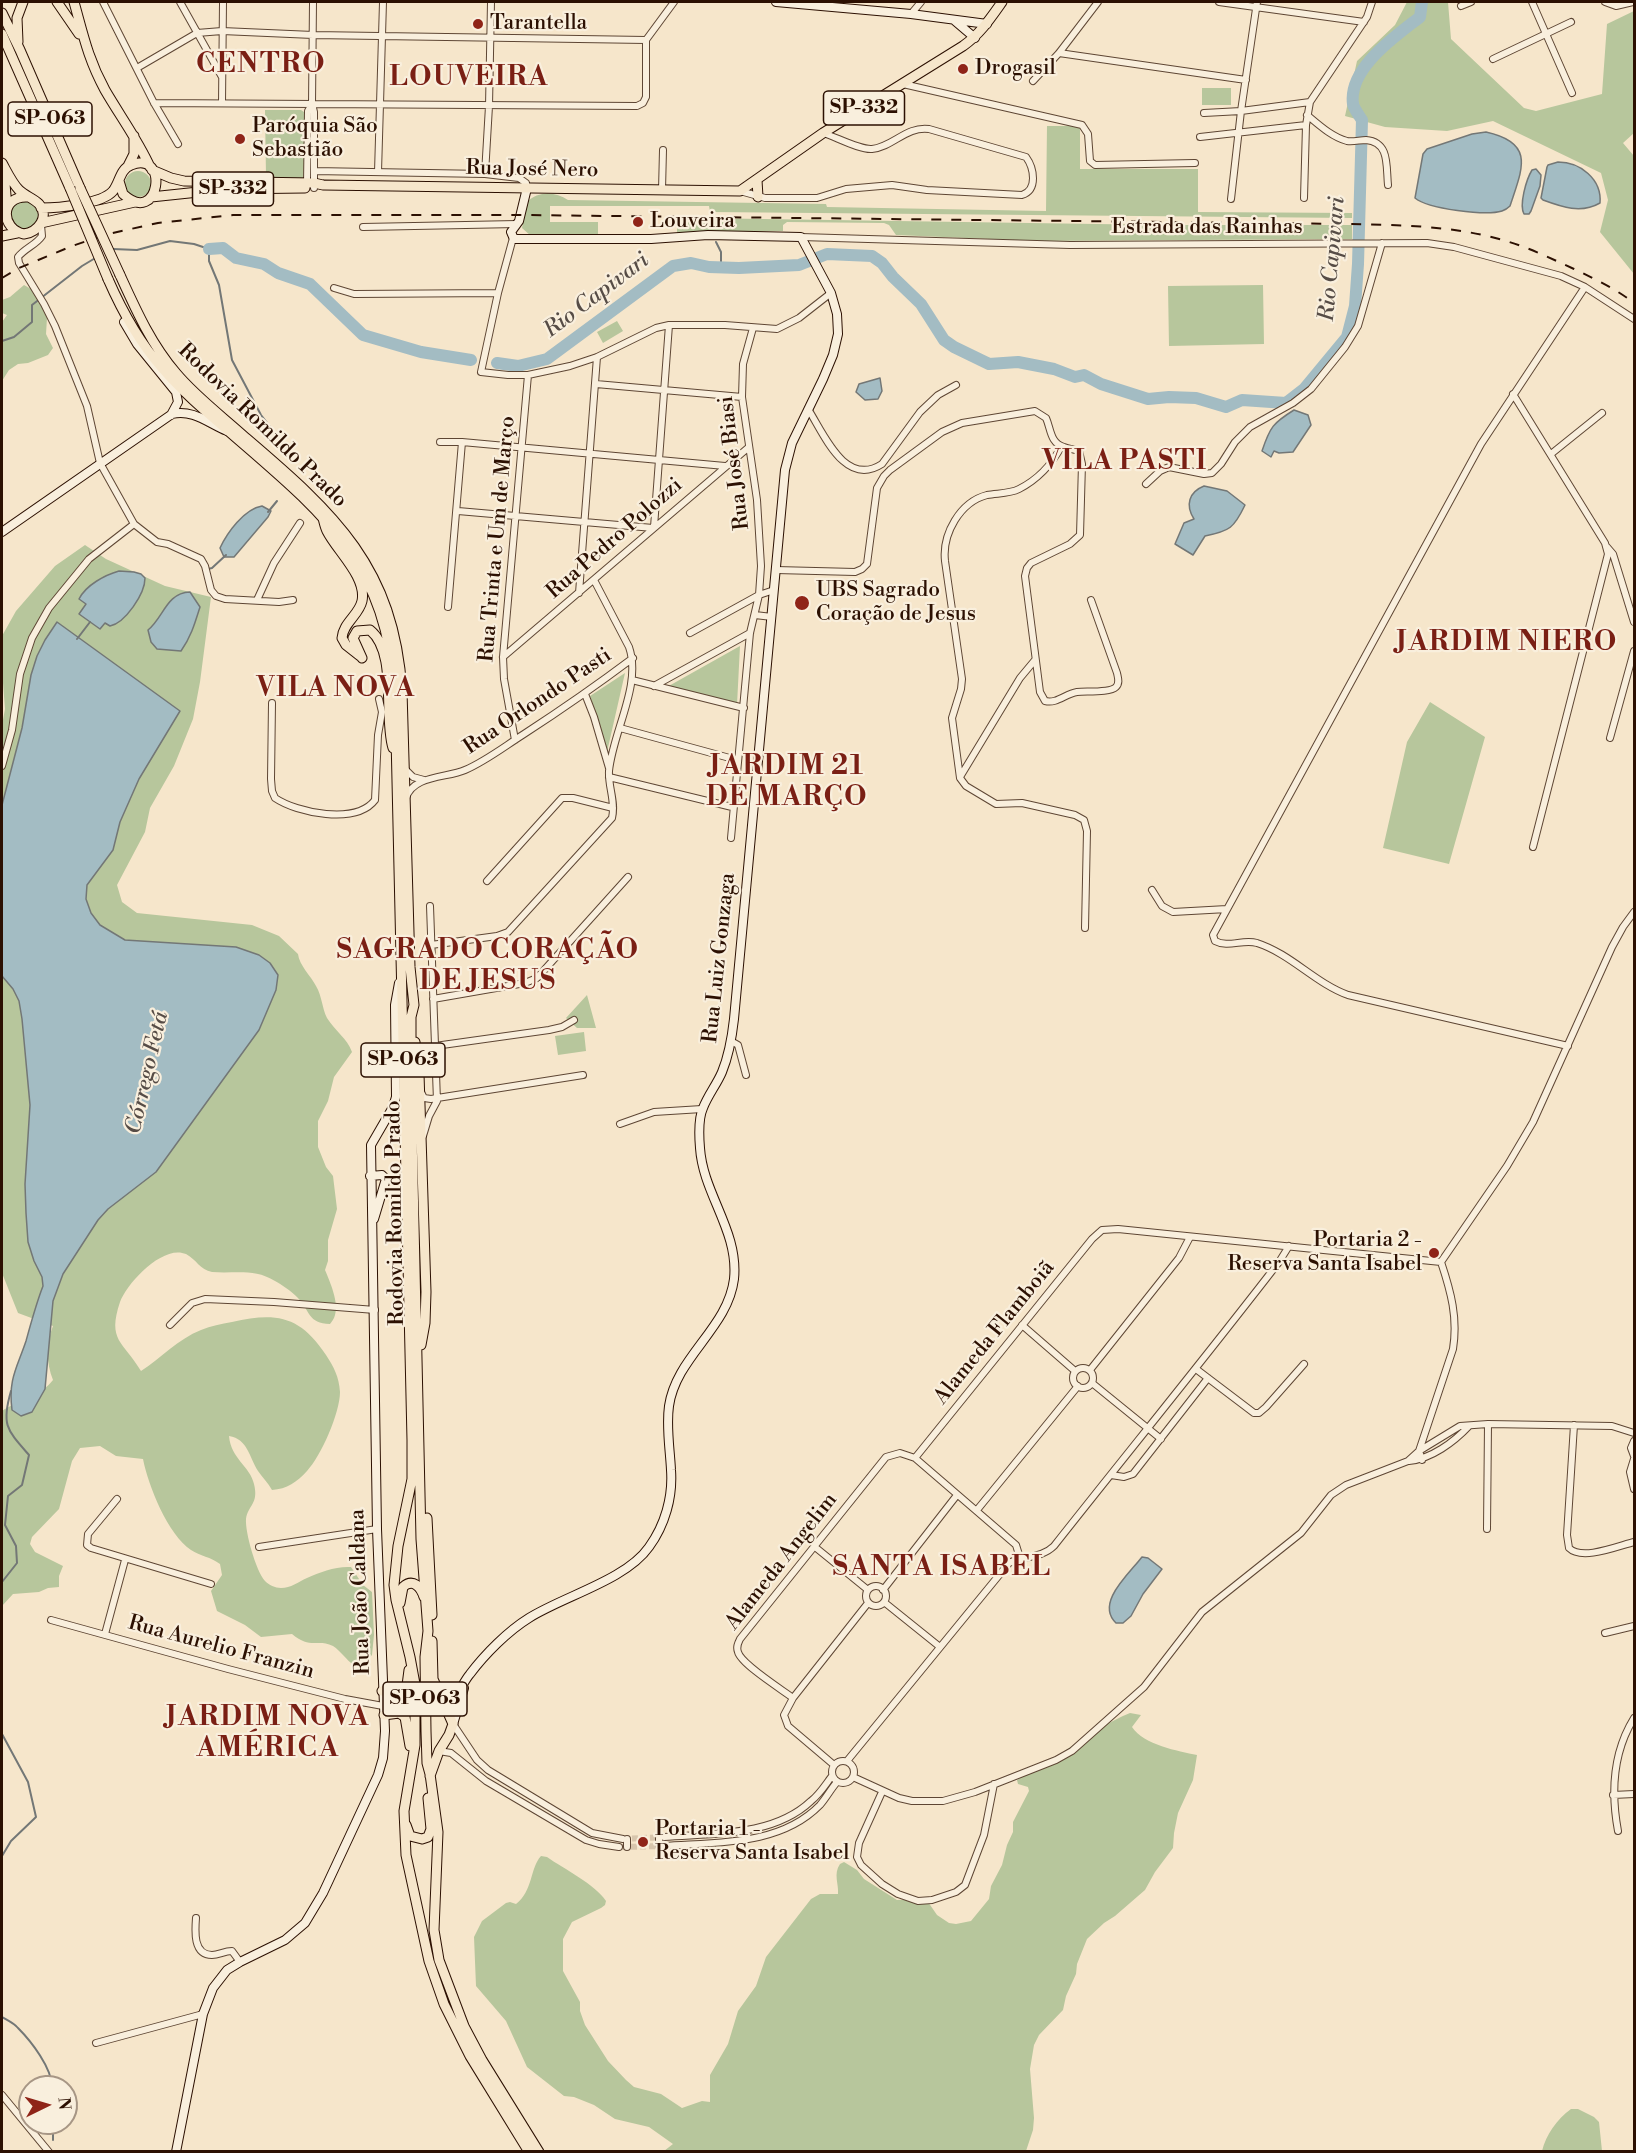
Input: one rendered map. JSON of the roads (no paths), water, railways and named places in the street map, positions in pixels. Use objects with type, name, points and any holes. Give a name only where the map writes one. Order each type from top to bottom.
[{"type":"main road","points":[[2,49],[15,52],[17,18],[23,2]]},
{"type":"main road","points":[[57,2],[83,41],[105,89],[151,168],[157,183],[151,197]]},
{"type":"main road","points":[[74,2],[83,41]]},
{"type":"main road","points":[[776,2],[838,4],[987,24]]},
{"type":"main road","name":"SP-332","points":[[740,191],[824,132],[975,38],[1002,2]]},
{"type":"main road","name":"Rodovia Romildo Prado","points":[[2,13],[15,52],[75,188],[120,275],[147,334],[177,375],[319,502],[363,559],[384,599],[393,624],[401,670],[410,967],[414,1005],[411,1017],[411,1089],[421,1539],[430,1634],[425,1657],[426,1731],[427,1763],[438,1832],[433,1919],[439,1960],[453,2000],[477,2050],[539,2151]]},
{"type":"main road","points":[[952,19],[975,38]]},
{"type":"main road","name":"Rodovia Romildo Prado","points":[[2,34],[15,52]]},
{"type":"main road","points":[[41,208],[60,207],[106,197],[115,189],[122,172],[134,154],[134,136]]},
{"type":"main road","name":"SP-332","points":[[128,166],[140,163],[171,178],[184,181],[313,185]]},
{"type":"main road","points":[[2,164],[17,188],[41,208],[41,224]]},
{"type":"main road","points":[[2,164],[6,179],[7,225],[17,233]]},
{"type":"main road","points":[[757,180],[758,197]]},
{"type":"main road","points":[[119,181],[123,194],[135,201]]},
{"type":"main road","name":"SP-332","points":[[2,236],[31,233],[41,224],[135,201],[144,201],[151,197],[227,189],[313,185]]},
{"type":"main road","name":"Rua José Nero","points":[[313,185],[740,191]]},
{"type":"main road","name":"Rodovia Romildo Prado","points":[[75,188],[109,281],[143,345],[185,393],[322,515],[358,564],[381,612],[390,644],[393,670],[402,968],[412,1452],[411,1488],[398,1546],[394,1585],[411,1657],[415,1684],[416,1727],[406,1803],[404,1833],[406,1855],[435,1980],[452,2024],[530,2151]]},
{"type":"main road","points":[[527,188],[518,231],[534,239],[651,239],[708,235],[801,237]]},
{"type":"main road","points":[[5,211],[16,198],[27,197]]},
{"type":"main road","name":"Rua Luiz Gonzaga","points":[[441,1699],[452,1698],[459,1692],[471,1672],[528,1618],[626,1569],[642,1556],[666,1514],[672,1473],[669,1407],[678,1376],[721,1314],[734,1279],[733,1255],[728,1231],[711,1193],[701,1161],[700,1130],[702,1109],[723,1070],[731,1041],[788,456],[833,355],[838,334],[837,314],[831,293],[801,237]]},
{"type":"main road","points":[[109,281],[125,323],[137,344],[178,396],[178,402],[171,416]]},
{"type":"main road","points":[[2,532],[100,463],[180,412],[194,414],[209,424],[230,433]]},
{"type":"main road","points":[[322,515],[327,531],[356,575],[362,589],[362,602],[343,629],[343,641],[362,657],[353,638],[357,631],[370,630],[382,648],[388,689],[389,736],[396,760]]},
{"type":"main road","name":"Rua João Caldana","points":[[177,2151],[203,2014],[213,1988],[227,1970],[285,1940],[305,1923],[324,1893],[378,1775],[384,1745],[370,1176],[371,1145],[393,1107],[396,1097],[395,1005],[402,968]]},
{"type":"main road","points":[[414,1005],[426,1292],[425,1323],[421,1341],[426,1514],[432,1600],[430,1634]]},
{"type":"main road","points":[[370,1176],[382,1175],[386,1179],[371,1228]]},
{"type":"main road","points":[[382,1691],[391,1695],[400,1695],[406,1693],[408,1687],[411,1657],[400,1606],[402,1591],[406,1584],[415,1583],[423,1594],[430,1634],[433,1679],[453,1724],[430,1774],[428,1800],[431,1829],[428,1837],[422,1839],[416,1839],[408,1833],[406,1803],[410,1748],[406,1720],[399,1713],[384,1711]]},
{"type":"main road","name":"Rua Luiz Gonzaga","points":[[453,1724],[465,1682]]},
{"type":"street","points":[[103,2],[154,103],[178,144]]},
{"type":"street","points":[[180,2],[223,78]]},
{"type":"street","points":[[222,104],[223,2]]},
{"type":"street","points":[[313,2],[313,105],[315,112],[313,185]]},
{"type":"street","points":[[378,172],[383,2]]},
{"type":"street","points":[[485,174],[491,2]]},
{"type":"street","points":[[154,103],[641,105],[645,100],[647,89],[646,40],[674,2]]},
{"type":"street","points":[[911,14],[921,2]]},
{"type":"street","points":[[1219,2],[1257,4],[1364,22]]},
{"type":"street","points":[[1304,198],[1306,125],[1310,102],[1364,22],[1371,10],[1372,2]]},
{"type":"street","points":[[1461,6],[1471,2]]},
{"type":"street","points":[[1532,2],[1572,93]]},
{"type":"street","points":[[1605,2],[1616,6],[1634,2]]},
{"type":"street","points":[[1033,81],[1059,53],[1095,3]]},
{"type":"street","points":[[1231,199],[1257,4]]},
{"type":"street","points":[[1493,59],[1571,21]]},
{"type":"street","points":[[136,68],[197,33],[222,31],[313,35],[646,40]]},
{"type":"street","points":[[1059,53],[1246,80]]},
{"type":"street","points":[[903,84],[1082,125],[1088,134],[1090,161],[1095,165],[1195,164]]},
{"type":"street","points":[[1204,113],[1241,111],[1310,102]]},
{"type":"street","points":[[313,105],[308,111],[313,185]]},
{"type":"street","points":[[1307,115],[1334,135],[1347,141],[1376,142],[1385,152],[1388,185]]},
{"type":"street","points":[[1200,137],[1306,125]]},
{"type":"street","points":[[740,191],[758,197],[817,198],[846,189],[879,185],[1022,195],[1029,191],[1033,184],[1030,162],[1024,155],[929,129],[913,130],[879,148],[869,149],[824,132]]},
{"type":"street","points":[[662,190],[663,150]]},
{"type":"street","points":[[314,171],[485,174],[519,178],[526,183],[527,188]]},
{"type":"street","points":[[41,224],[42,236],[39,241],[18,256],[19,263],[44,304],[87,406],[100,463],[134,524],[157,542],[168,544],[201,559],[216,596],[225,599],[279,602],[293,600]]},
{"type":"street","points":[[363,227],[518,231],[498,293],[482,368],[508,375],[528,375],[570,366],[597,357],[656,328],[669,325],[735,325],[777,329],[788,325],[811,310],[831,293]]},
{"type":"street","name":"Estrada das Rainhas","points":[[801,237],[1070,246],[1427,243],[1454,247],[1574,281],[1635,319]]},
{"type":"street","points":[[1146,484],[1160,471],[1169,467],[1212,474],[1235,442],[1250,427],[1293,403],[1311,389],[1359,326],[1382,243]]},
{"type":"street","points":[[1568,1046],[1348,995],[1260,944],[1218,943],[1213,935],[1481,444],[1585,287]]},
{"type":"street","points":[[334,288],[354,294],[498,293]]},
{"type":"street","points":[[458,511],[653,528],[669,325]]},
{"type":"street","name":"Rua José Biasi","points":[[730,838],[750,633],[759,595],[760,536],[742,397],[743,364],[753,328]]},
{"type":"street","points":[[579,593],[597,357]]},
{"type":"street","name":"Rua Trinta e Um de Março","points":[[514,740],[504,679],[503,657],[528,375]]},
{"type":"street","points":[[596,384],[742,397]]},
{"type":"street","points":[[808,409],[835,453],[847,465],[865,471],[874,469],[888,458],[920,412],[939,395],[956,385]]},
{"type":"street","points":[[1513,394],[1613,554],[1634,618]]},
{"type":"street","points":[[776,570],[855,572],[862,569],[867,564],[880,482],[890,470],[951,428],[974,420],[1039,412],[1046,418],[1053,439],[1061,447],[1077,450],[1082,457],[1081,532],[1075,542],[1036,560],[1025,572],[1040,692],[1043,699],[1049,702],[1056,702],[1071,693],[1115,688],[1118,683],[1091,600]]},
{"type":"street","points":[[1551,454],[1602,413]]},
{"type":"street","points":[[440,442],[462,442],[725,466]]},
{"type":"street","points":[[448,607],[458,511],[462,442]]},
{"type":"street","name":"Rua Pedro Polozzi","points":[[503,657],[749,447]]},
{"type":"street","points":[[1061,447],[1050,465],[1024,486],[1015,491],[987,495],[967,504],[959,513],[946,542],[945,561],[962,683],[952,718],[956,760],[960,778],[966,786],[996,804],[1022,803],[1075,815],[1084,820],[1087,831],[1085,928]]},
{"type":"street","points":[[257,600],[274,563],[300,523]]},
{"type":"street","points":[[2,766],[12,730],[20,674],[32,638],[49,608],[89,559],[134,524]]},
{"type":"street","points":[[1533,847],[1606,563],[1606,546]]},
{"type":"street","points":[[594,580],[633,658],[632,680],[609,774]]},
{"type":"street","points":[[690,633],[759,595],[774,590]]},
{"type":"street","points":[[755,615],[771,617]]},
{"type":"street","points":[[654,686],[750,633]]},
{"type":"street","points":[[1610,738],[1635,651]]},
{"type":"street","name":"Rua Orlondo Pasti","points":[[425,780],[466,770],[585,694],[633,658]]},
{"type":"street","points":[[960,778],[1020,678],[1035,660]]},
{"type":"street","points":[[401,670],[405,767],[413,777],[425,780]]},
{"type":"street","points":[[632,680],[744,708]]},
{"type":"street","points":[[431,945],[497,936],[508,932],[609,823],[614,808],[609,774],[594,717],[585,694]]},
{"type":"street","points":[[272,703],[271,779],[275,798],[305,809],[335,816],[352,814],[365,809],[375,800],[378,735],[382,712],[378,699]]},
{"type":"street","points":[[620,728],[737,760]]},
{"type":"street","points":[[609,774],[732,807]]},
{"type":"street","points":[[405,802],[408,793],[425,780]]},
{"type":"street","points":[[487,881],[562,798],[573,798],[614,808]]},
{"type":"street","points":[[433,999],[525,983],[537,978],[628,877]]},
{"type":"street","points":[[1152,890],[1162,906],[1173,912],[1227,909]]},
{"type":"street","points":[[421,1142],[437,1097],[430,906]]},
{"type":"street","points":[[1441,1262],[1522,1142],[1615,941],[1635,912]]},
{"type":"street","points":[[435,1046],[556,1028],[574,1020]]},
{"type":"street","points":[[731,1041],[738,1045],[746,1075]]},
{"type":"street","points":[[419,1089],[426,1099],[583,1075]]},
{"type":"street","points":[[620,1124],[654,1112],[702,1109]]},
{"type":"street","name":"Alameda Flamboiã","points":[[915,1458],[1092,1239],[1102,1230],[1118,1229],[1190,1237]]},
{"type":"street","points":[[1090,1370],[1179,1258],[1190,1237],[1441,1262]]},
{"type":"street","points":[[847,1761],[1008,1563],[1051,1550],[1146,1428],[1196,1369],[1289,1246]]},
{"type":"street","points":[[1422,1460],[1419,1451],[1453,1349],[1456,1332],[1451,1293],[1441,1262]]},
{"type":"street","points":[[170,1325],[192,1303],[206,1299],[375,1310]]},
{"type":"street","points":[[1022,1325],[1075,1371]]},
{"type":"street","points":[[1196,1369],[1254,1413],[1259,1413],[1304,1364]]},
{"type":"street","points":[[1080,1368],[1090,1370],[1093,1376],[1092,1383],[1084,1388],[1077,1386],[1073,1378],[1075,1371],[1080,1368]]},
{"type":"street","points":[[1111,1475],[1124,1477],[1132,1474],[1208,1378]]},
{"type":"street","points":[[1092,1383],[1161,1439]]},
{"type":"street","points":[[976,1510],[1077,1386]]},
{"type":"street","points":[[1408,1461],[1419,1451],[1460,1426],[1488,1424],[1612,1426],[1635,1433]]},
{"type":"street","points":[[1487,1529],[1488,1424]]},
{"type":"street","points":[[1574,1425],[1569,1548],[1575,1553],[1588,1554],[1635,1542]]},
{"type":"street","points":[[853,1777],[882,1792],[912,1801],[944,1801],[958,1798],[1056,1760],[1072,1751],[1144,1688],[1202,1612],[1301,1533],[1331,1495],[1346,1485],[1408,1461],[1422,1460],[1452,1441],[1469,1426]]},
{"type":"street","points":[[1635,1441],[1631,1448],[1635,1458],[1630,1472],[1635,1489]]},
{"type":"street","name":"Alameda Angelim","points":[[793,1698],[742,1660],[737,1650],[740,1639],[879,1465],[893,1454],[900,1453],[915,1458]]},
{"type":"street","points":[[915,1458],[1016,1545],[1020,1558]]},
{"type":"street","points":[[883,1590],[957,1495]]},
{"type":"street","points":[[117,1499],[88,1534],[87,1545],[125,1560],[211,1584]]},
{"type":"street","points":[[259,1547],[377,1529]]},
{"type":"street","points":[[815,1547],[868,1590]]},
{"type":"street","points":[[105,1634],[125,1560]]},
{"type":"street","points":[[874,1586],[883,1590],[886,1596],[884,1602],[876,1606],[868,1603],[866,1596],[868,1590],[874,1586]]},
{"type":"street","points":[[884,1602],[940,1647]]},
{"type":"street","points":[[834,1765],[785,1722],[784,1714],[793,1698],[868,1603]]},
{"type":"street","name":"Rua Aurelio Franzin","points":[[51,1620],[384,1711]]},
{"type":"street","points":[[1605,1633],[1635,1626]]},
{"type":"street","points":[[1618,1831],[1613,1782],[1618,1759],[1635,1718]]},
{"type":"street","points":[[453,1724],[477,1760],[496,1776],[592,1833],[625,1839],[627,1847]]},
{"type":"street","points":[[439,1751],[444,1750],[451,1753],[486,1781],[586,1840],[619,1847]]},
{"type":"street","points":[[837,1782],[820,1805],[786,1828],[742,1841],[662,1846],[661,1837],[741,1831],[782,1820],[810,1803],[832,1776],[834,1765],[840,1761],[847,1761],[853,1766],[853,1777]]},
{"type":"street","points":[[832,1776],[837,1782],[844,1784],[853,1777]]},
{"type":"street","points":[[882,1792],[859,1843],[857,1857],[861,1865],[882,1884],[898,1894],[918,1901],[932,1900],[956,1893],[965,1885],[984,1835],[994,1784]]},
{"type":"street","points":[[1613,1795],[1635,1794]]},
{"type":"street","points":[[196,1918],[195,1942],[200,1949],[212,1955],[232,1951],[240,1962]]},
{"type":"street","points":[[96,2043],[203,2014]]},
{"type":"street","points":[[2,2095],[49,2151]]},
{"type":"water","points":[[1486,132],[1513,143],[1519,150],[1521,169],[1509,207],[1502,211],[1471,212],[1432,205],[1415,198],[1423,154],[1427,149],[1472,134]]},
{"type":"water","points":[[1558,162],[1574,165],[1588,174],[1597,186],[1600,203],[1579,209],[1543,200],[1541,198],[1547,167]]},
{"type":"water","points":[[1536,169],[1541,175],[1540,186],[1531,211],[1529,214],[1524,214],[1522,205],[1526,186],[1532,170]]},
{"type":"water","points":[[880,378],[882,391],[878,399],[865,400],[856,392],[859,384]]},
{"type":"water","points":[[1294,410],[1308,415],[1311,425],[1293,452],[1274,451],[1271,457],[1262,451],[1267,436],[1277,422]]},
{"type":"water","points":[[1204,486],[1227,491],[1245,505],[1234,524],[1226,530],[1205,536],[1193,555],[1175,544],[1184,523],[1194,519],[1189,504],[1192,495]]},
{"type":"water","points":[[262,506],[271,511],[268,517],[234,557],[224,557],[220,548],[232,529],[249,512]]},
{"type":"water","points":[[119,571],[141,574],[145,578],[142,592],[128,614],[116,624],[110,626],[105,623],[100,629],[79,614],[86,604],[79,599],[96,581]]},
{"type":"water","points":[[190,592],[200,607],[184,646],[181,651],[157,649],[151,642],[148,630],[170,601],[182,593]]},
{"type":"water","points":[[57,622],[180,711],[139,779],[120,822],[113,850],[87,885],[86,899],[91,913],[100,925],[125,940],[236,947],[259,955],[270,963],[278,975],[276,990],[259,1030],[156,1172],[108,1209],[98,1220],[63,1274],[53,1301],[45,1389],[32,1412],[21,1416],[12,1410],[12,1382],[43,1286],[42,1277],[28,1242],[25,1184],[30,1105],[22,1019],[19,1001],[2,976],[2,805],[22,728],[31,675],[37,656]]},
{"type":"water","points":[[1142,1557],[1148,1558],[1162,1569],[1143,1594],[1131,1616],[1123,1623],[1116,1623],[1109,1607],[1112,1598],[1116,1589]]},
{"type":"waterway","name":"Rio Capivari","points":[[497,363],[518,366],[547,359],[673,266],[691,263],[709,267],[739,268],[799,265],[827,254],[872,256],[882,263],[921,304],[944,340],[989,364],[1018,362],[1054,369],[1075,377],[1084,375],[1101,384],[1148,399],[1196,398],[1226,407],[1242,400],[1286,403],[1304,389],[1347,337],[1355,306],[1362,120],[1353,104],[1353,91],[1358,78],[1376,54],[1420,17],[1422,2]]},
{"type":"waterway","points":[[712,210],[712,222]]},
{"type":"waterway","name":"Córrego Fetá","points":[[113,249],[137,250],[170,241],[194,244],[209,249],[209,261],[219,285],[232,360],[261,415],[292,455],[291,457]]},
{"type":"waterway","points":[[716,242],[721,252],[721,268]]},
{"type":"waterway","name":"Rio Capivari","points":[[209,249],[223,248],[236,258],[264,264],[278,273],[310,284],[363,335],[421,352],[471,360]]},
{"type":"waterway","name":"Rio Capivari","points":[[2,341],[14,337],[32,322],[32,305],[97,257]]},
{"type":"waterway","name":"Córrego Fetá","points":[[268,512],[277,501]]},
{"type":"waterway","name":"Córrego Fetá","points":[[208,569],[226,555]]},
{"type":"waterway","name":"Córrego Fetá","points":[[77,639],[90,622]]},
{"type":"waterway","name":"Córrego Fetá","points":[[2,1582],[17,1563],[16,1546],[5,1525],[8,1496],[22,1485],[29,1455],[11,1433],[6,1420],[11,1391]]},
{"type":"waterway","name":"Córrego Fetá","points":[[2,1734],[28,1782],[36,1817],[11,1841],[2,1856]]},
{"type":"waterway","name":"Córrego Fetá","points":[[2,2017],[16,2026],[29,2040],[45,2063],[50,2075]]},
{"type":"waterway","name":"Córrego Fetá","points":[[53,2135],[53,2140]]},
{"type":"tunnel","points":[[623,1839],[664,1837]]},
{"type":"tunnel","points":[[622,1847],[663,1846]]},
{"type":"railway","points":[[2,278],[19,268],[108,234],[158,223],[233,215],[520,215],[1351,224],[1449,229],[1506,241],[1582,273],[1634,303]]},
{"type":"place","name":"Tarantella","points":[[478,24]]},
{"type":"place","name":"Drogasil","points":[[963,69]]},
{"type":"place","name":"Paróquia São Sebastião","points":[[240,139]]},
{"type":"place","name":"Louveira","points":[[638,222]]},
{"type":"place","name":"UBS Sagrado Coração de Jesus","points":[[802,603]]},
{"type":"place","name":"Portaria 2 - Reserva Santa Isabel","points":[[1434,1253]]},
{"type":"place","name":"Portaria 1 - Reserva Santa Isabel","points":[[643,1842]]},
{"type":"district","name":"CENTRO","points":[[261,66]]},
{"type":"district","name":"LOUVEIRA","points":[[469,79]]},
{"type":"district","name":"VILA PASTI","points":[[1125,463]]},
{"type":"district","name":"JARDIM NIERO","points":[[1507,644]]},
{"type":"district","name":"VILA NOVA","points":[[336,690]]},
{"type":"district","name":"JARDIM 21 DE MARÇO","points":[[787,784]]},
{"type":"district","name":"SAGRADO CORAÇÃO DE JESUS","points":[[488,968]]},
{"type":"district","name":"SANTA ISABEL","points":[[942,1569]]},
{"type":"district","name":"JARDIM NOVA AMÉRICA","points":[[268,1734]]}]
